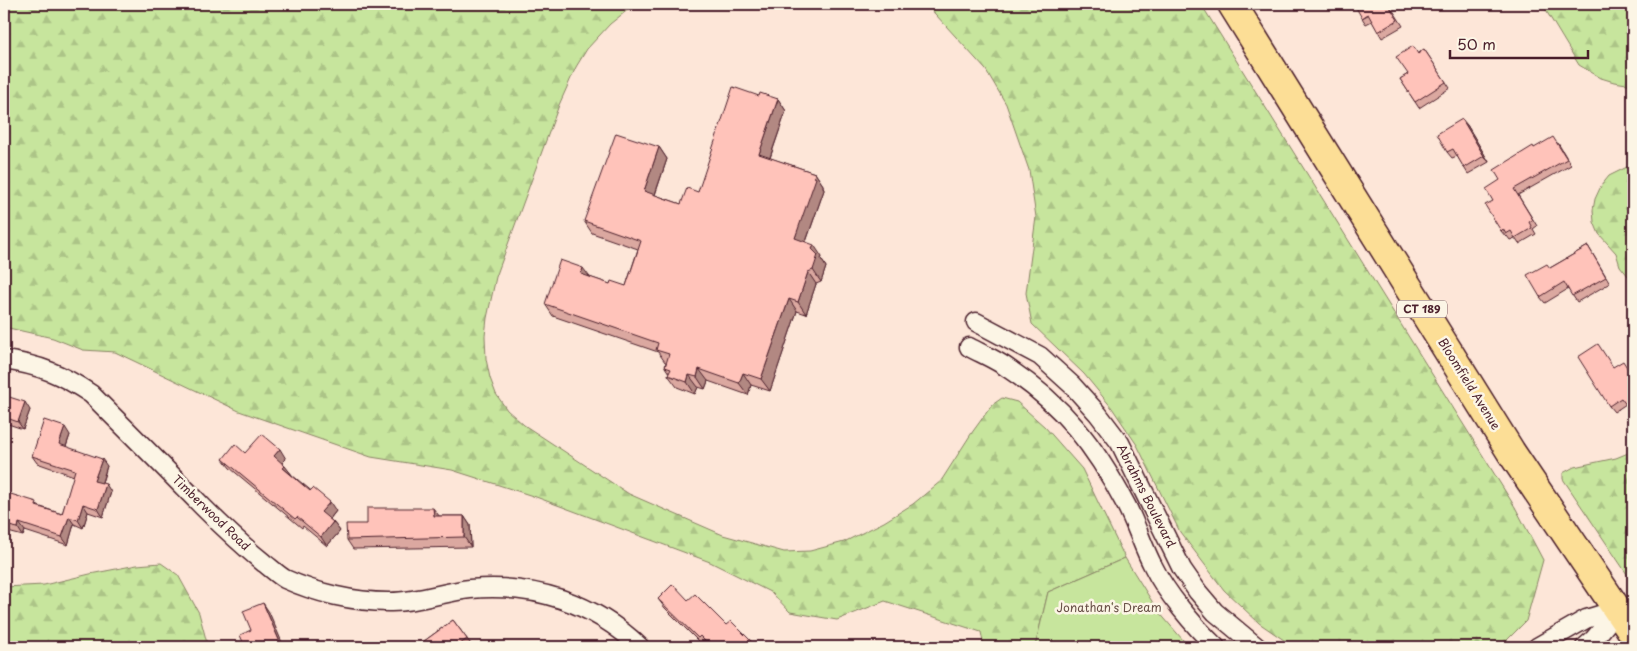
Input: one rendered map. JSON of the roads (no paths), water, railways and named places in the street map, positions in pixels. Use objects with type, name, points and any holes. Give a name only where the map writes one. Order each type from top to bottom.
[{"type":"main road","name":"Bloomfield Avenue","points":[[1232,4],[1511,452],[1619,609],[1633,633]]},
{"type":"street","name":"Abrahms Boulevard","points":[[976,322],[1040,356],[1072,385],[1098,414],[1120,443],[1171,547],[1193,584],[1215,612],[1257,647]]},
{"type":"street","name":"Abrahms Boulevard","points":[[969,347],[1009,368],[1046,395],[1071,421],[1101,461],[1115,484],[1149,559],[1167,589],[1216,647]]},
{"type":"street","name":"Timberwood Road","points":[[4,360],[46,369],[68,379],[91,394],[239,543],[284,578],[332,595],[389,603],[469,589],[497,588],[543,594],[575,603],[598,615],[623,631],[640,647]]},
{"type":"street","points":[[1537,647],[1586,619],[1619,609]]},
{"type":"street","points":[[1585,647],[1619,609]]},
{"type":"park label","name":"Jonathan's Dream","points":[[1109,608]]}]
